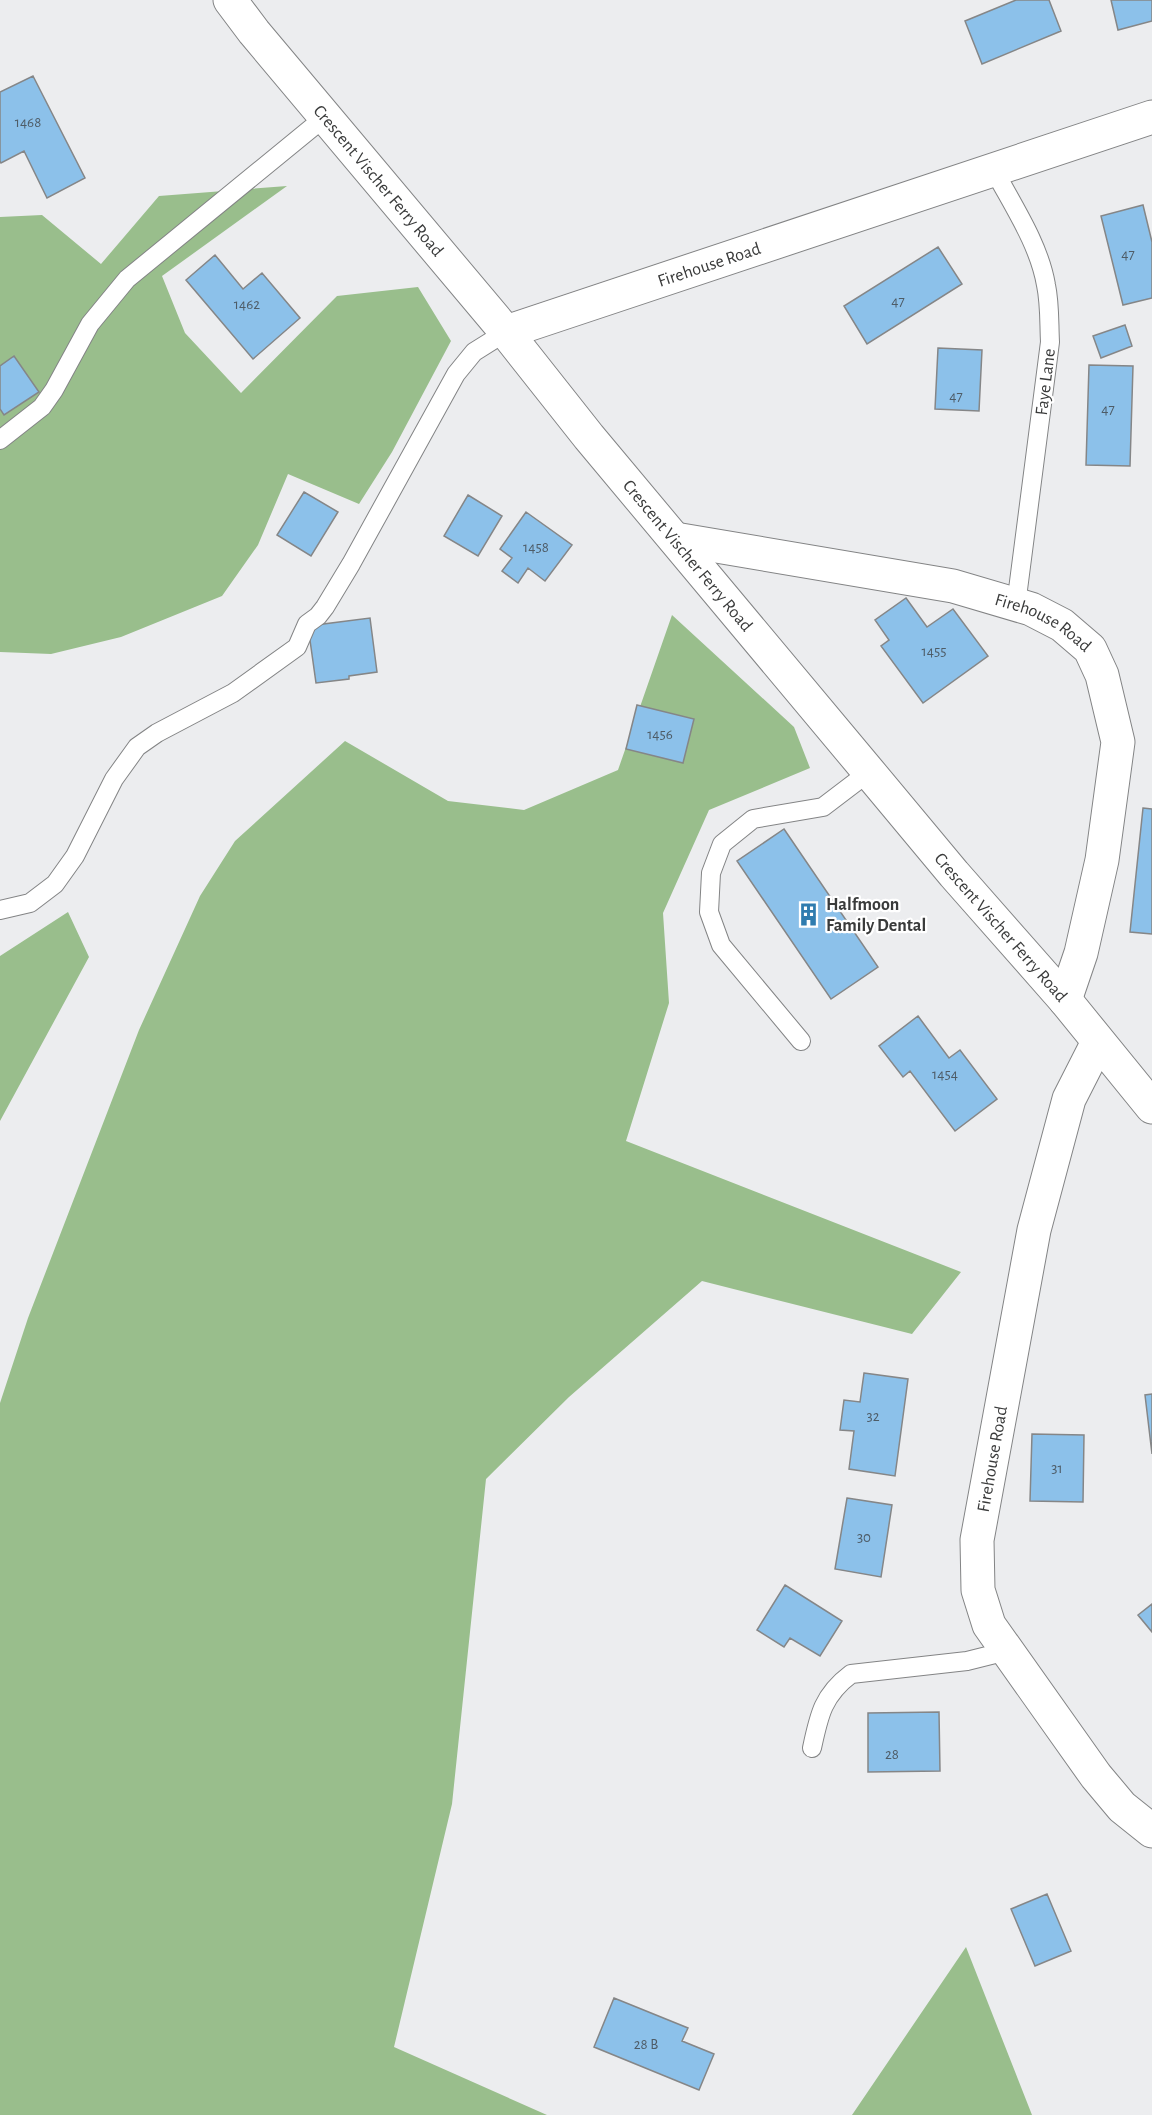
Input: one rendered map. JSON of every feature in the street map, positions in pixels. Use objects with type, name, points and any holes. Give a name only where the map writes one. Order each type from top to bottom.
[{"type":"street","name":"Crescent Vischer Ferry Road","points":[[230,0],[254,32],[506,332],[589,437],[954,874],[1065,1000],[1152,1107]]},
{"type":"street","name":"Firehouse Road","points":[[506,332],[1152,117]]},
{"type":"street","name":"Firehouse Road","points":[[675,539],[953,586],[1031,609],[1062,625],[1090,649],[1102,675],[1118,742],[1102,860],[1081,953],[1065,1000]]},
{"type":"street","name":"Firehouse Road","points":[[1098,1042],[1069,1099],[1034,1230],[977,1540],[978,1590],[989,1625],[1096,1776],[1122,1807],[1152,1831]]},
{"type":"lane","points":[[0,440],[42,406],[54,390],[90,324],[127,279],[325,117]]},
{"type":"lane","name":"Faye Lane","points":[[994,170],[1035,249],[1046,283],[1049,304],[1050,342],[1016,605]]},
{"type":"lane","points":[[0,910],[30,903],[55,884],[75,856],[114,779],[137,747],[157,733],[233,693],[297,647],[307,624],[325,607],[351,564],[456,374],[474,352],[506,332]]},
{"type":"lane","points":[[801,1041],[721,945],[709,912],[711,873],[722,844],[753,819],[823,807],[869,772]]},
{"type":"lane","points":[[812,1748],[819,1713],[838,1683],[851,1674],[967,1661],[1007,1651]]},
{"type":"green space","points":[[287,186],[162,276],[185,333],[241,393],[337,296],[418,287],[451,341],[392,452],[359,504],[288,474],[258,545],[222,596],[121,637],[51,654],[0,652],[0,217],[42,215],[101,264],[159,196]]},
{"type":"green space","points":[[672,615],[794,727],[810,768],[709,810],[663,913],[669,1003],[626,1141],[961,1272],[912,1334],[702,1281],[569,1397],[486,1479],[452,1804],[394,2047],[547,2115],[0,2115],[0,1403],[28,1318],[139,1030],[200,896],[235,841],[345,741],[448,801],[524,810],[618,770]]},
{"type":"green space","points":[[68,912],[89,957],[0,1121],[0,956]]},
{"type":"green space","points":[[966,1947],[1032,2115],[852,2115]]},
{"type":"building","points":[[1016,0],[1049,0],[1061,31],[982,64],[965,21]]},
{"type":"building","points":[[1111,0],[1152,0],[1152,21],[1118,30]]},
{"type":"building","points":[[33,76],[85,178],[47,198],[24,151],[1,163],[0,161],[0,92]]},
{"type":"building","points":[[1143,205],[1152,242],[1152,298],[1123,305],[1101,216]]},
{"type":"building","points":[[938,247],[962,284],[867,344],[844,306]]},
{"type":"building","points":[[215,255],[243,289],[262,273],[300,318],[253,359],[186,280]]},
{"type":"building","points":[[1125,325],[1132,346],[1101,358],[1093,336]]},
{"type":"building","points":[[938,348],[982,350],[979,411],[935,409]]},
{"type":"building","points":[[14,356],[39,392],[4,415],[0,409],[0,366]]},
{"type":"building","points":[[1089,365],[1133,366],[1130,466],[1086,465]]},
{"type":"building","points":[[304,492],[338,512],[311,556],[277,535]]},
{"type":"building","points":[[468,495],[502,516],[478,556],[444,536]]},
{"type":"building","points":[[526,512],[572,545],[545,581],[528,568],[518,583],[502,571],[512,558],[500,549]]},
{"type":"building","points":[[906,598],[927,627],[953,609],[988,656],[923,703],[881,646],[889,640],[875,620]]},
{"type":"building","points":[[370,618],[377,672],[349,676],[349,679],[316,683],[308,626]]},
{"type":"building","points":[[637,705],[694,719],[683,763],[626,749]]},
{"type":"building","points":[[1143,808],[1152,809],[1152,934],[1130,932]]},
{"type":"building","name":"Halfmoon Family Dental","points":[[784,829],[878,967],[831,999],[737,861]]},
{"type":"building","points":[[918,1016],[949,1058],[960,1050],[997,1099],[955,1131],[910,1071],[903,1077],[879,1046]]},
{"type":"building","points":[[864,1373],[908,1379],[895,1476],[849,1469],[854,1431],[840,1430],[844,1400],[860,1402]]},
{"type":"building","points":[[1152,1394],[1152,1454],[1145,1395]]},
{"type":"building","points":[[1032,1434],[1084,1435],[1083,1502],[1030,1501]]},
{"type":"building","points":[[847,1498],[892,1505],[881,1577],[835,1569]]},
{"type":"building","points":[[785,1585],[842,1621],[820,1656],[790,1638],[784,1647],[757,1630]]},
{"type":"building","points":[[1152,1604],[1152,1632],[1138,1615]]},
{"type":"building","points":[[939,1712],[940,1771],[868,1772],[868,1713]]},
{"type":"building","points":[[1047,1894],[1071,1951],[1035,1966],[1011,1909]]},
{"type":"building","points":[[614,1998],[688,2028],[682,2041],[714,2054],[699,2090],[594,2047]]},
{"type":"place","name":"Halfmoon Family Dental","points":[[808,914]]}]
